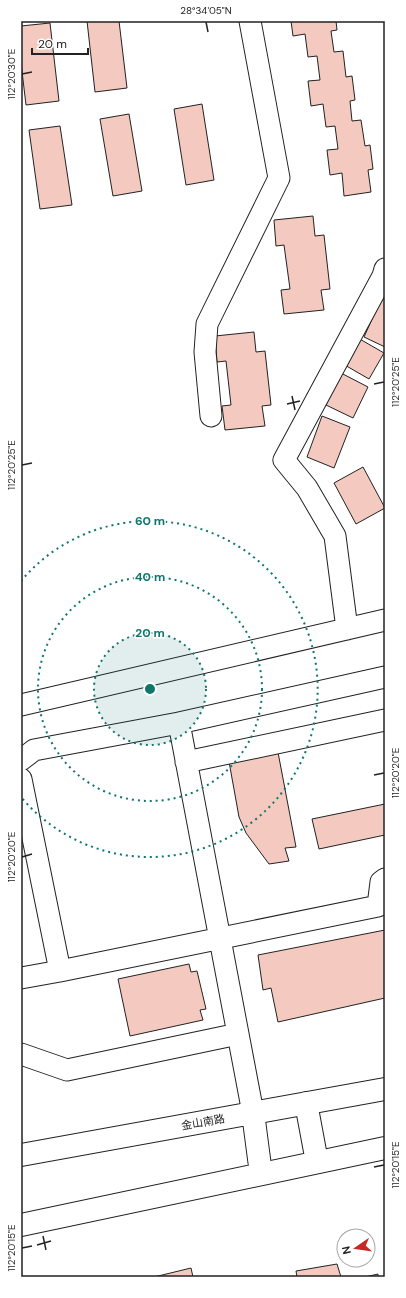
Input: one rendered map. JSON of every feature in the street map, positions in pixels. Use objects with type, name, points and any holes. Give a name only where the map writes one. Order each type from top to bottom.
[{"type":"highway","name":"金山南路","points":[[21,1155],[385,1089]]},
{"type":"highway","points":[[306,1103],[317,1162]]},
{"type":"highway","points":[[252,1113],[262,1174]]},
{"type":"highway","points":[[28,1223],[385,1148]]},
{"type":"street","points":[[211,416],[205,352],[207,324],[279,178],[250,21]]},
{"type":"street","points":[[347,629],[334,536],[307,488],[284,460],[384,276],[385,269]]},
{"type":"street","points":[[21,705],[385,620]]},
{"type":"street","points":[[21,760],[34,750],[179,723],[385,677]]},
{"type":"street","points":[[186,762],[385,720]]},
{"type":"street","points":[[179,723],[252,1113]]},
{"type":"street","points":[[21,778],[30,868],[60,971]]},
{"type":"street","points":[[21,978],[220,940],[378,906],[381,882],[385,879]]},
{"type":"street","points":[[21,1054],[67,1070],[238,1034]]},
{"type":"building","points":[[87,21],[119,21],[127,88],[95,92]]},
{"type":"building","points":[[291,21],[336,21],[337,30],[331,31],[334,52],[343,51],[346,77],[352,76],[355,100],[350,101],[352,121],[361,120],[365,146],[370,145],[373,169],[368,170],[371,192],[344,196],[342,173],[330,175],[327,150],[338,149],[335,126],[326,127],[323,104],[311,106],[308,81],[320,80],[317,56],[308,57],[305,34],[293,36]]},
{"type":"building","points":[[50,23],[59,101],[26,105],[21,63],[21,26]]},
{"type":"building","points":[[202,104],[214,180],[186,185],[174,109]]},
{"type":"building","points":[[129,114],[142,191],[113,196],[100,119]]},
{"type":"building","points":[[60,126],[72,205],[40,209],[29,130]]},
{"type":"building","points":[[313,216],[315,236],[324,235],[330,289],[321,290],[324,310],[284,314],[281,290],[290,289],[284,245],[276,246],[274,220]]},
{"type":"building","points":[[382,297],[385,299],[385,347],[364,337]]},
{"type":"building","points":[[254,332],[256,352],[265,351],[271,405],[262,406],[265,426],[225,430],[222,406],[231,405],[226,361],[217,362],[215,336]]},
{"type":"building","points":[[358,338],[384,353],[369,379],[343,364]]},
{"type":"building","points":[[341,373],[368,387],[353,418],[326,405]]},
{"type":"building","points":[[322,416],[350,427],[334,468],[307,457]]},
{"type":"building","points":[[363,467],[385,508],[356,524],[334,483]]},
{"type":"building","points":[[277,747],[296,847],[285,848],[289,861],[269,864],[246,833],[239,817],[228,756]]},
{"type":"building","points":[[385,804],[385,835],[319,849],[312,819]]},
{"type":"building","points":[[385,930],[385,998],[278,1022],[271,988],[263,990],[258,955]]},
{"type":"building","points":[[189,964],[191,972],[197,971],[206,1009],[200,1010],[203,1020],[130,1036],[118,979]]},
{"type":"building","points":[[336,1264],[336,1268],[338,1268],[341,1277],[297,1277],[296,1271]]},
{"type":"building","points":[[191,1268],[193,1277],[154,1277]]},
{"type":"building","points":[[378,1274],[378,1277],[365,1277]]}]
